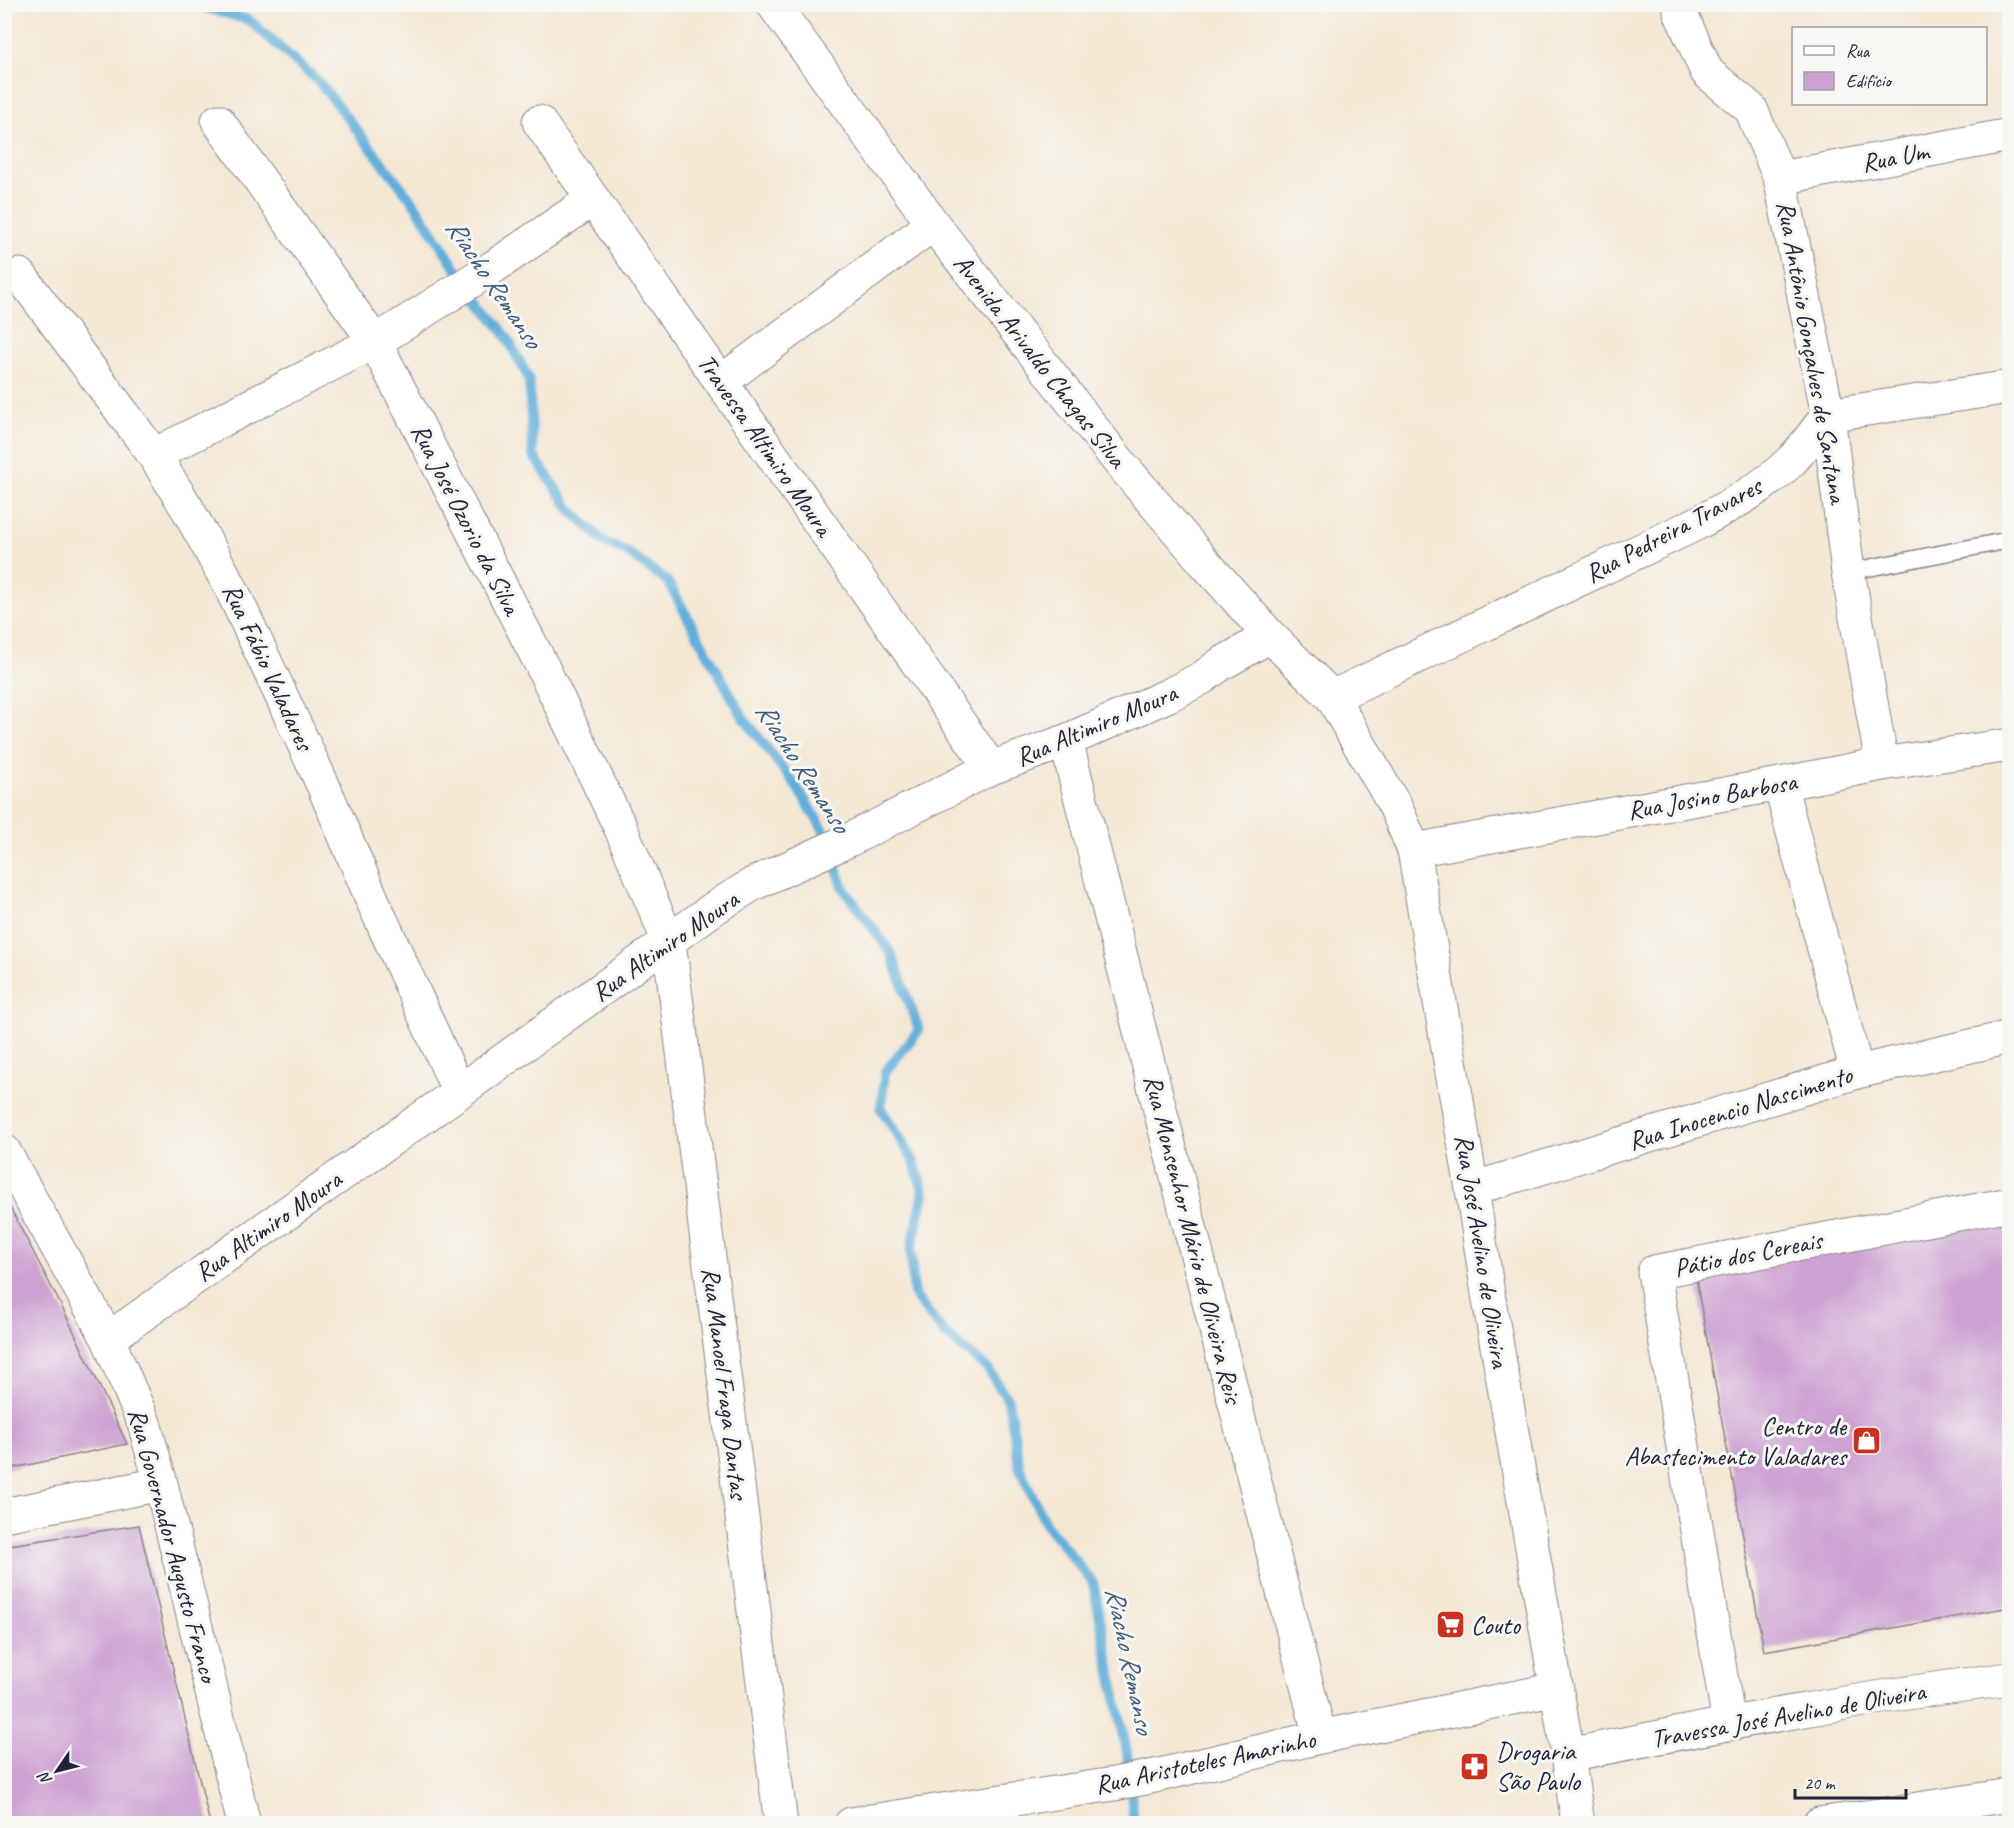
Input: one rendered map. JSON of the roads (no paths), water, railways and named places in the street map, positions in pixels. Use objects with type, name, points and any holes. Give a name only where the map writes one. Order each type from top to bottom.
[{"type":"street","name":"Avenida Arivaldo Chagas Silva","points":[[773,4],[933,224],[1120,463],[1204,563],[1270,636],[1332,697]]},
{"type":"street","name":"Rua Antônio Gonçalves de Santana","points":[[1680,4],[1680,12],[1707,72],[1751,109],[1780,178],[1828,415],[1848,572],[1882,764]]},
{"type":"street","name":"Rua José Ozorio da Silva","points":[[218,121],[375,342],[542,666],[621,829],[669,942]]},
{"type":"street","name":"Travessa Altimiro Moura","points":[[539,122],[991,768]]},
{"type":"street","name":"Rua Um","points":[[1780,178],[2010,135]]},
{"type":"street","points":[[154,455],[375,342],[495,266],[592,199]]},
{"type":"street","points":[[721,382],[933,224]]},
{"type":"street","name":"Rua Fábio Valadares","points":[[20,274],[154,455],[187,508],[231,588],[322,783],[459,1092]]},
{"type":"street","points":[[1828,415],[2010,387]]},
{"type":"street","name":"Rua Pedreira Travares","points":[[1332,697],[1696,524],[1742,499],[1791,461],[1828,415]]},
{"type":"street","name":"Rua Altimiro Moura","points":[[108,1338],[459,1092],[713,909],[753,885],[849,840],[991,768],[1066,741],[1203,678],[1221,664],[1270,636]]},
{"type":"street","name":"Rua José Avelino de Oliveira","points":[[1332,697],[1395,807],[1414,850],[1578,1824]]},
{"type":"street","name":"Rua Monsenhor Mário de Oliveira Reis","points":[[1066,741],[1320,1737]]},
{"type":"street","name":"Rua Josino Barbosa","points":[[1414,850],[1882,764],[2010,744]]},
{"type":"street","points":[[1780,784],[1857,1072]]},
{"type":"street","name":"Rua Manoel Fraga Dantas","points":[[669,942],[781,1824]]},
{"type":"street","name":"Rua Inocencio Nascimento","points":[[1472,1189],[1857,1072],[2010,1036]]},
{"type":"street","name":"Rua Governador Augusto Franco","points":[[4,1151],[108,1338],[144,1423],[244,1824]]},
{"type":"street","name":"Pátio dos Cereais","points":[[1729,1724],[1654,1272],[2010,1204]]},
{"type":"street","points":[[4,1515],[161,1484]]},
{"type":"street","name":"Travessa José Avelino de Oliveira","points":[[1568,1755],[1729,1724],[2010,1679]]},
{"type":"street","name":"Rua Aristoteles Amarinho","points":[[851,1824],[1114,1784],[1320,1737],[1557,1689]]},
{"type":"street","points":[[1819,1824],[2010,1795]]},
{"type":"lane","points":[[1848,572],[2010,540]]},
{"type":"waterway","name":"Riacho Remanso","points":[[178,4],[194,5],[249,20],[319,82],[414,203],[457,270],[506,336],[529,379],[533,455],[570,509],[603,541],[627,552],[668,582],[743,717],[796,786],[823,829],[844,889],[891,953],[919,1030],[885,1072],[881,1109],[914,1161],[924,1194],[911,1250],[914,1295],[943,1332],[988,1369],[1008,1400],[1020,1469],[1045,1523],[1093,1583],[1127,1752],[1134,1824]]},
{"type":"place","name":"Centro de Abastecimento Valadares","points":[[1867,1441]]},
{"type":"place","name":"Couto","points":[[1450,1625]]},
{"type":"place","name":"Drogaria São Paulo","points":[[1475,1766]]}]
